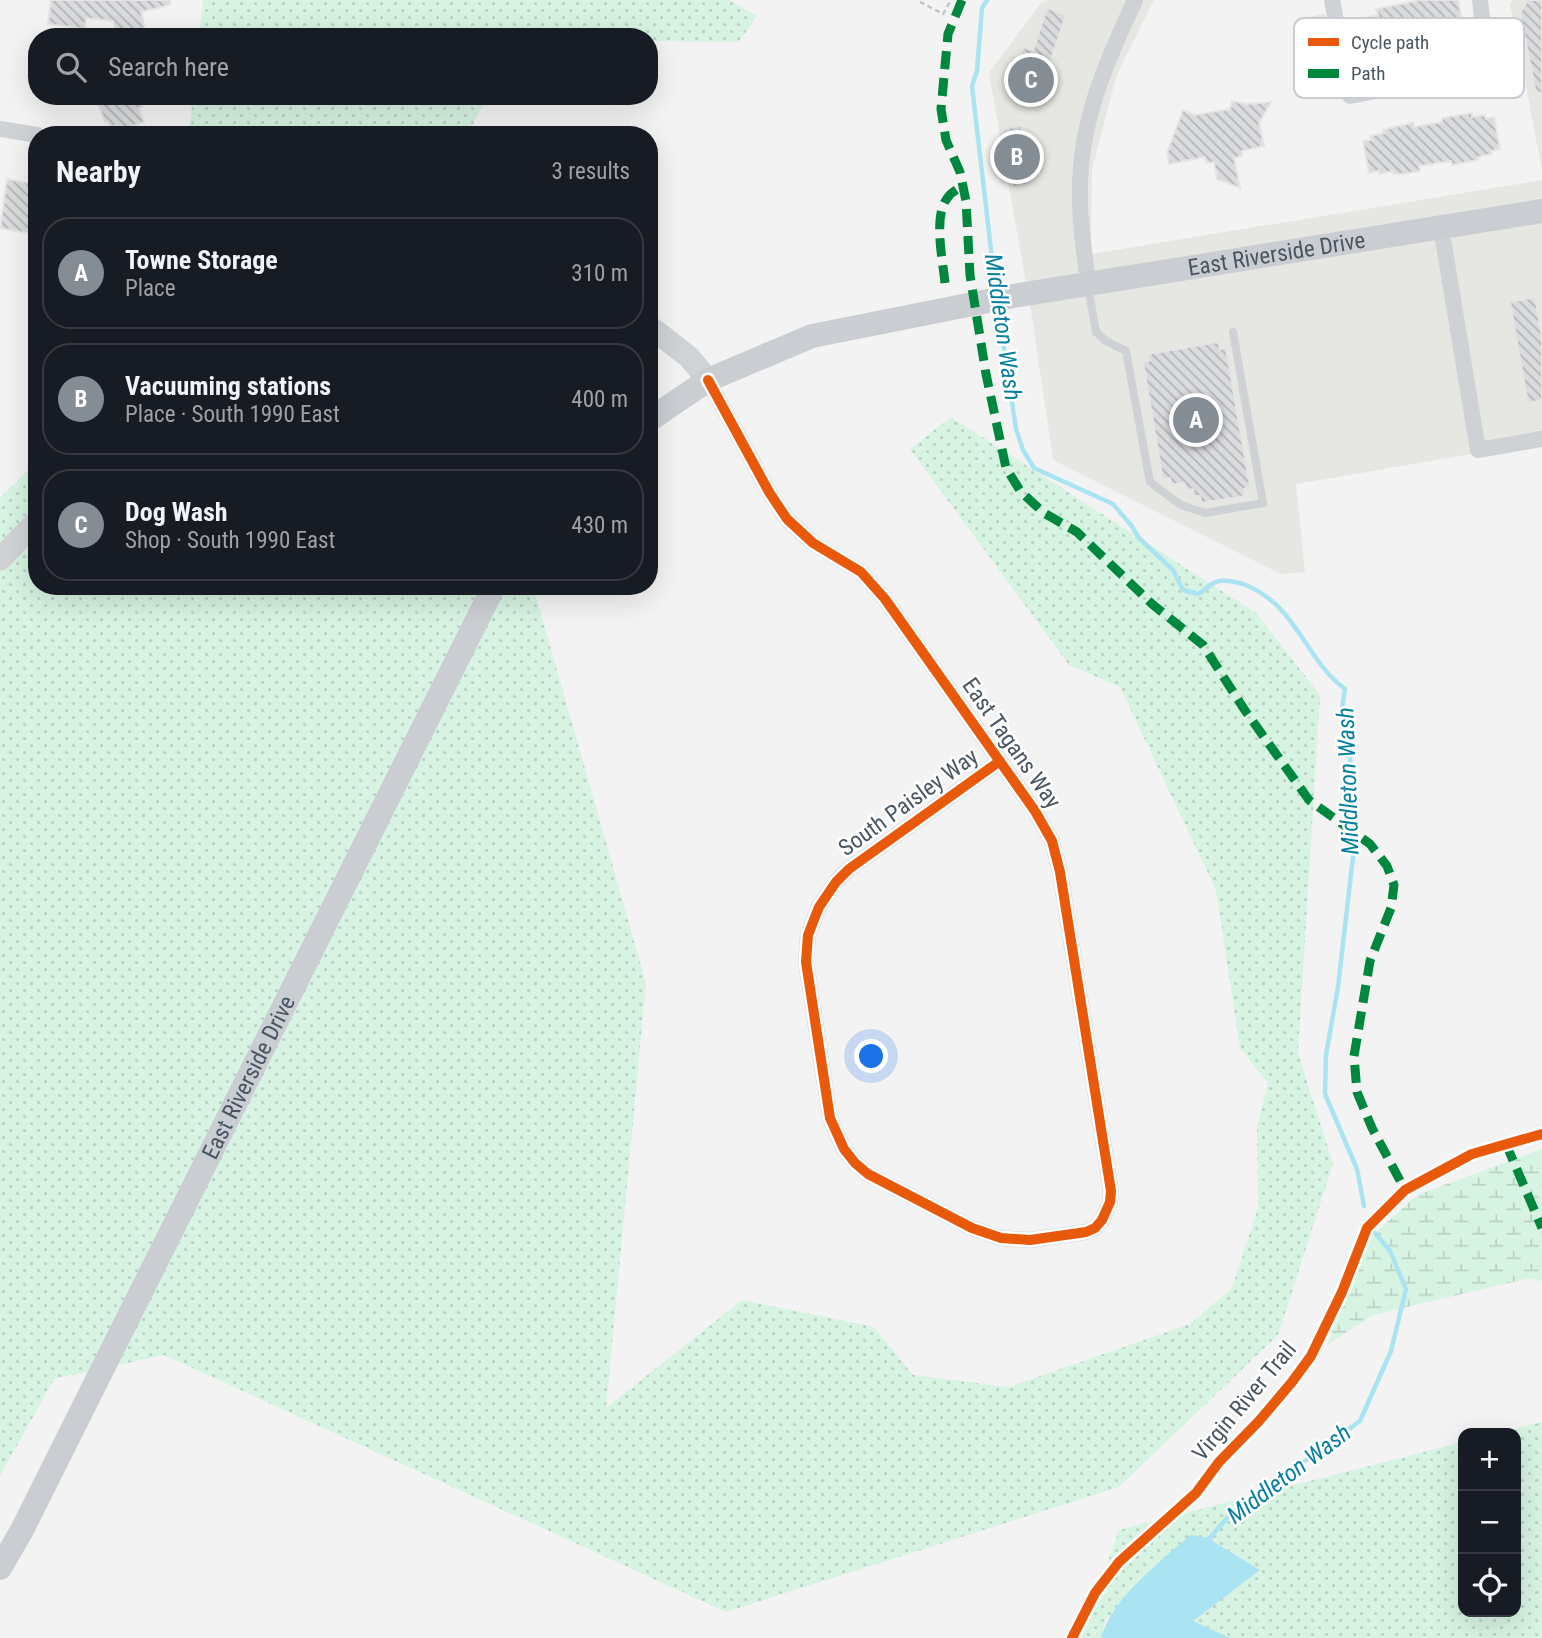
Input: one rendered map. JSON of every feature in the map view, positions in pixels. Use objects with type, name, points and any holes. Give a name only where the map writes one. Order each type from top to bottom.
[{"type":"main road","name":"East Riverside Drive","points":[[708,380],[812,336],[968,304],[1542,211]]},
{"type":"main road","points":[[658,333],[689,357],[708,380],[658,414]]},
{"type":"main road","points":[[0,559],[28,529]]},
{"type":"main road","name":"East Riverside Drive","points":[[0,1568],[22,1530],[490,595]]},
{"type":"street","points":[[1088,284],[1080,199],[1087,124],[1102,72],[1135,0]]},
{"type":"street","points":[[1332,0],[1335,18]]},
{"type":"street","points":[[1480,0],[1482,18]]},
{"type":"street","points":[[0,129],[28,134]]},
{"type":"street","points":[[1441,227],[1478,450],[1542,439]]},
{"type":"street","name":"East Tagans Way","points":[[708,380],[769,492],[787,519],[813,543],[861,572],[874,584],[1045,827],[1057,855],[1111,1191],[1107,1210]]},
{"type":"street","name":"South Paisley Way","points":[[1000,761],[849,869],[818,907],[808,935],[806,962],[830,1118],[844,1149],[868,1174],[988,1235],[1030,1241],[1086,1232],[1095,1228],[1107,1210]]},
{"type":"lane","points":[[1088,284],[1096,332],[1106,341],[1126,351],[1150,482],[1181,505],[1205,513],[1263,503],[1233,332]]},
{"type":"path","points":[[920,2],[943,14],[951,0]]},
{"type":"shaded area","points":[[1048,0],[1154,0],[1116,77],[1092,169],[1091,254],[1542,180],[1542,442],[1296,484],[1305,572],[1281,574],[1053,460],[1033,323],[989,73],[1041,3]]},
{"type":"shaded area","points":[[1513,0],[1542,0],[1542,170],[1524,77],[1524,18],[1513,18],[1510,4]]},
{"type":"green space","points":[[203,0],[730,0],[757,16],[739,42],[658,41],[658,28],[200,28]]},
{"type":"green space","points":[[192,105],[483,105],[472,126],[190,126]]},
{"type":"green space","points":[[951,417],[1256,613],[1320,695],[1298,1053],[1333,1164],[1278,1335],[1119,1487],[726,1612],[164,1355],[54,1379],[0,1476],[0,498],[28,471],[28,595],[536,595],[646,983],[606,1408],[742,1300],[874,1327],[913,1375],[1009,1387],[1190,1324],[1232,1288],[1258,1208],[1257,1127],[1268,1083],[1240,1048],[1216,890],[1120,687],[1069,665],[910,449]]},
{"type":"green space","points":[[1542,1149],[1542,1281],[1530,1278],[1373,1315],[1327,1345],[1369,1239],[1417,1195]]},
{"type":"green space","points":[[1542,1422],[1542,1638],[1230,1638],[1192,1621],[1260,1570],[1211,1538],[1106,1619],[1101,1638],[1081,1638],[1119,1530],[1458,1443],[1458,1617],[1521,1617],[1521,1428],[1518,1428]]},
{"type":"water","points":[[1190,1535],[1211,1538],[1260,1570],[1193,1621],[1230,1638],[1101,1638],[1107,1622],[1126,1594]]},
{"type":"building","points":[[51,0],[170,0],[170,5],[141,12],[145,28],[115,28],[113,21],[86,18],[85,28],[48,24]]},
{"type":"building","points":[[1420,0],[1458,0],[1462,18],[1368,18],[1378,15],[1376,9]]},
{"type":"building","points":[[1528,0],[1542,0],[1542,93],[1536,93],[1524,33],[1524,18],[1521,18],[1520,13]]},
{"type":"building","points":[[1047,8],[1066,15],[1040,92],[1011,83],[1023,47],[1033,51]]},
{"type":"building","points":[[1232,101],[1246,104],[1271,102],[1259,123],[1264,146],[1242,151],[1242,156],[1234,158],[1240,188],[1217,179],[1214,162],[1206,163],[1205,157],[1169,164],[1167,153],[1183,110],[1195,115],[1230,109]]},
{"type":"building","points":[[98,105],[141,105],[139,108],[144,122],[132,126],[109,126],[108,121],[105,122]]},
{"type":"building","points":[[1472,113],[1472,117],[1494,117],[1500,149],[1478,157],[1478,160],[1452,165],[1451,161],[1419,166],[1420,171],[1403,174],[1393,174],[1393,171],[1369,173],[1363,141],[1371,140],[1370,136],[1384,133],[1383,130],[1393,127],[1413,123],[1414,127],[1442,122],[1442,118]]},
{"type":"building","points":[[1021,126],[1030,184],[1013,187],[1003,129]]},
{"type":"building","points":[[7,179],[28,183],[28,233],[0,228]]},
{"type":"building","points":[[1535,297],[1542,337],[1542,400],[1528,403],[1510,302]]},
{"type":"building","points":[[1218,342],[1220,349],[1226,348],[1250,487],[1244,489],[1245,496],[1201,503],[1200,496],[1194,497],[1193,489],[1186,491],[1184,483],[1171,485],[1170,478],[1163,480],[1143,362],[1149,361],[1148,354]]},
{"type":"waterway","name":"Middleton Wash","points":[[987,0],[982,8],[977,71],[972,86],[996,293]]},
{"type":"waterway","name":"Middleton Wash","points":[[998,309],[1016,429],[1023,450],[1034,468],[1113,504],[1139,538],[1173,570],[1183,590],[1198,594],[1214,583],[1226,581],[1243,584],[1261,593],[1288,618],[1331,677],[1345,689],[1341,716],[1350,754],[1353,857],[1338,987],[1326,1055],[1325,1094],[1357,1169],[1364,1206]]},
{"type":"waterway","name":"Middleton Wash","points":[[1207,1541],[1229,1516],[1360,1421],[1391,1351],[1406,1289],[1390,1251],[1374,1232]]},
{"type":"marked path","points":[[962,0],[948,34],[941,109],[946,140],[960,172],[966,201],[970,275],[986,374],[1006,468],[1021,492],[1044,513],[1077,532],[1152,604],[1203,645],[1244,709],[1309,800],[1370,844],[1387,866],[1394,885],[1391,908],[1370,961],[1354,1056],[1357,1092],[1372,1128],[1405,1190]]},
{"type":"marked path","points":[[945,283],[940,238],[941,214],[949,196],[962,186]]},
{"type":"marked path","points":[[1506,1144],[1542,1228]]},
{"type":"cycle path","points":[[708,380],[769,492],[787,519],[813,543],[861,572],[885,599],[1035,811],[1052,841],[1060,872],[1111,1191],[1110,1202],[1095,1228],[1086,1232],[1030,1240],[1001,1238],[972,1228],[868,1174],[855,1163],[844,1149],[830,1118],[806,962],[808,935],[819,907],[836,882],[849,869],[1000,761]]},
{"type":"cycle path","name":"Virgin River Trail","points":[[1072,1638],[1095,1593],[1119,1562],[1196,1493],[1219,1462],[1259,1421],[1311,1356],[1342,1292],[1367,1228],[1405,1190],[1472,1154],[1542,1134]]},
{"type":"place","name":"Dog Wash","points":[[1031,80]]},
{"type":"place","name":"Vacuuming stations","points":[[1017,157]]},
{"type":"place","name":"Towne Storage","points":[[1196,420]]}]
